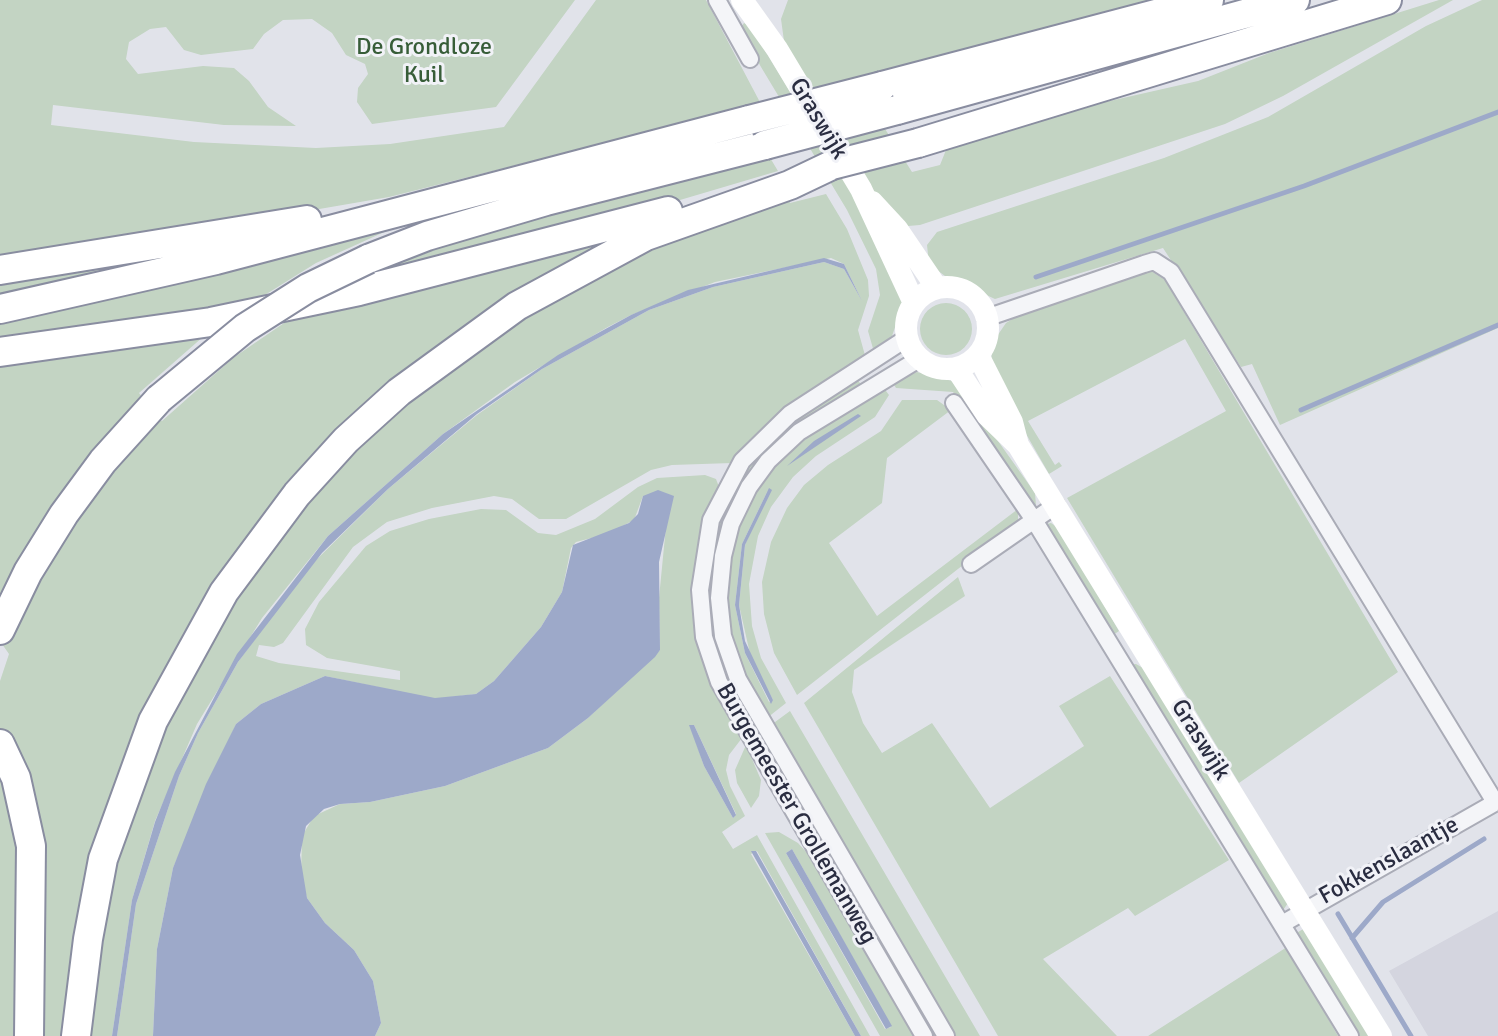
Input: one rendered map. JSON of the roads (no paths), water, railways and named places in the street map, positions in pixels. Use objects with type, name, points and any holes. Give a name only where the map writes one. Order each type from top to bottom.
[{"type":"highway","points":[[0,309],[106,286],[390,215],[1209,0]]},
{"type":"highway","points":[[0,630],[28,572],[64,514],[103,461],[159,399],[245,328],[308,288],[368,259],[427,236],[546,201],[897,110],[1295,0]]},
{"type":"highway","points":[[76,1036],[86,952],[103,859],[153,721],[224,592],[297,494],[346,440],[399,392],[517,306],[646,236],[832,165],[918,143],[1387,0]]},
{"type":"highway","points":[[0,352],[211,322],[359,291],[787,182]]},
{"type":"highway","points":[[0,270],[304,220],[390,215]]},
{"type":"highway","points":[[0,744],[16,778],[31,846],[29,1036]]},
{"type":"main road","name":"Graswijk","points":[[748,1],[861,189],[914,303]]},
{"type":"main road","name":"Graswijk","points":[[861,189],[897,229],[937,288]]},
{"type":"main road","points":[[937,288],[964,291],[978,302],[986,318],[986,337],[978,355],[956,368],[937,368],[919,359],[907,338],[907,320],[914,303],[937,288]]},
{"type":"main road","name":"Graswijk","points":[[978,355],[1012,422],[1018,445]]},
{"type":"main road","name":"Graswijk","points":[[956,368],[987,415],[1018,445],[1381,1036]]},
{"type":"street","points":[[717,0],[750,59]]},
{"type":"street","points":[[986,318],[1154,261],[1171,272],[1497,802]]},
{"type":"street","name":"Burgemeester Grollemanweg","points":[[907,338],[790,414],[742,461],[711,520],[701,567],[700,602],[710,660],[724,693],[924,1036]]},
{"type":"street","name":"Burgemeester Grollemanweg","points":[[919,359],[799,432],[768,461],[749,487],[731,524],[723,556],[719,598],[723,636],[738,679],[946,1036]]},
{"type":"street","name":"Graswijk","points":[[954,403],[1034,520],[1350,1036]]},
{"type":"street","points":[[971,564],[1056,505]]},
{"type":"street","name":"Fokkenslaantje","points":[[1282,924],[1304,908],[1497,802]]},
{"type":"water","points":[[824,258],[844,264],[862,301],[844,269],[824,262],[713,287],[649,310],[542,369],[477,414],[388,489],[322,553],[238,662],[198,733],[179,776],[136,904],[117,1036],[112,1036],[132,900],[155,822],[175,772],[237,654],[328,536],[443,434],[558,355],[631,315],[688,290]]},
{"type":"water","points":[[858,414],[861,416],[787,466],[814,441]]},
{"type":"water","points":[[769,488],[772,490],[745,545],[739,605],[745,641],[773,700],[771,704],[745,653],[735,605],[742,544]]},
{"type":"water","points":[[658,490],[674,496],[659,562],[660,650],[655,657],[588,718],[548,748],[445,786],[324,809],[306,826],[300,855],[307,898],[325,923],[354,950],[373,981],[381,1023],[375,1036],[153,1036],[157,949],[173,868],[206,784],[236,724],[261,704],[325,676],[435,698],[476,694],[494,681],[541,627],[562,592],[573,545],[629,523],[638,514],[643,496]]},
{"type":"water","points":[[689,725],[694,725],[736,815],[733,818],[704,766]]},
{"type":"water","points":[[792,849],[892,1026],[886,1029],[786,853]]},
{"type":"water","points":[[751,851],[756,851],[861,1036],[855,1036]]},
{"type":"waterway","points":[[1036,277],[1304,186],[1498,112]]},
{"type":"waterway","points":[[1301,410],[1498,325]]},
{"type":"waterway","points":[[1352,938],[1383,902],[1484,839]]},
{"type":"waterway","points":[[1338,914],[1411,1036]]},
{"type":"park label","name":"De Grondloze Kuil","points":[[424,62]]}]
